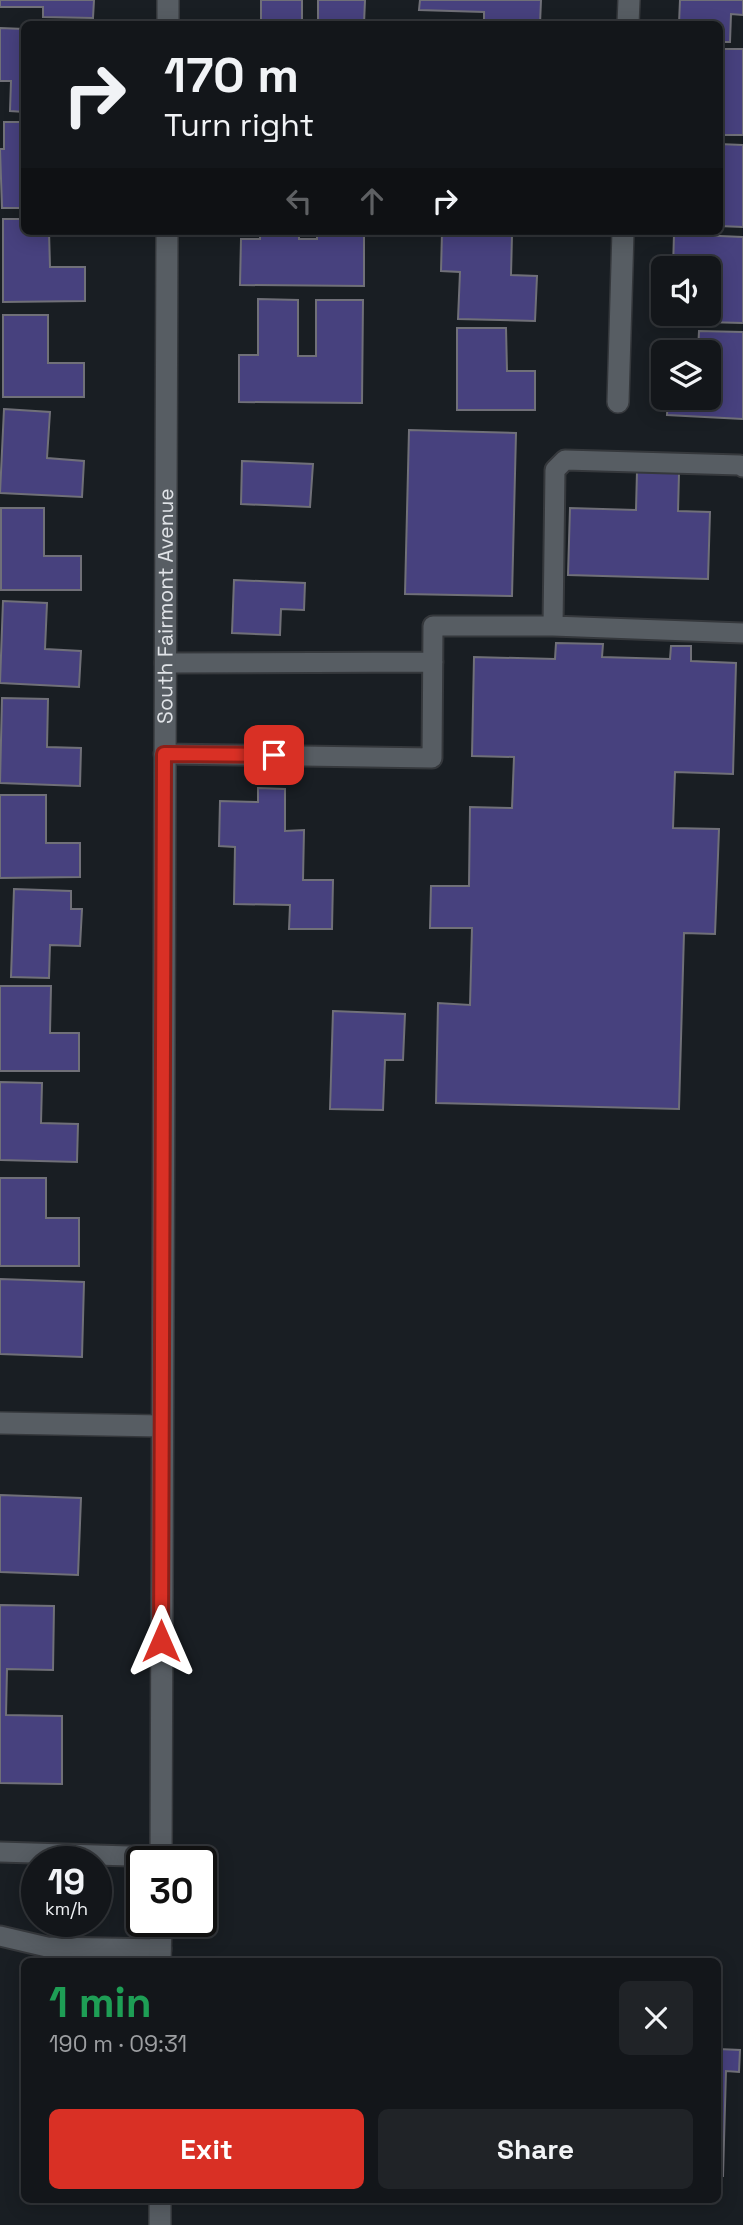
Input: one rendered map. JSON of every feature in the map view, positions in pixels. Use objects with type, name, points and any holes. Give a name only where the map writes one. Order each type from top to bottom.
[{"type":"street","points":[[168,0],[168,21]]},
{"type":"street","points":[[628,21],[629,0]]},
{"type":"street","name":"South Fairmont Avenue","points":[[161,1846],[167,235]]},
{"type":"street","points":[[618,402],[623,235]]},
{"type":"street","points":[[0,1423],[161,1426]]},
{"type":"street","points":[[160,1955],[161,1937]]},
{"type":"street","points":[[160,2203],[160,2225]]},
{"type":"lane","points":[[553,626],[555,470],[565,460],[743,467]]},
{"type":"lane","points":[[164,754],[432,758],[433,626],[553,626],[743,633]]},
{"type":"lane","points":[[164,663],[433,662]]},
{"type":"lane","points":[[0,1852],[126,1857]]},
{"type":"lane","points":[[0,1936],[47,1947],[160,1955]]},
{"type":"building","points":[[0,0],[94,0],[93,18],[43,17],[43,7],[0,7]]},
{"type":"building","points":[[261,0],[302,0],[302,21],[261,21]]},
{"type":"building","points":[[318,0],[365,0],[364,21],[318,21]]},
{"type":"building","points":[[420,0],[541,0],[540,21],[484,21],[484,12],[419,10]]},
{"type":"building","points":[[680,0],[743,0],[743,15],[731,14],[730,42],[723,42],[723,21],[679,21]]},
{"type":"building","points":[[0,28],[21,29],[21,112],[10,111],[11,81],[0,81]]},
{"type":"building","points":[[723,49],[743,49],[743,135],[723,135]]},
{"type":"building","points":[[4,122],[21,122],[21,208],[2,208],[0,149],[4,149]]},
{"type":"building","points":[[723,144],[743,145],[743,227],[723,226]]},
{"type":"building","points":[[3,219],[21,219],[21,235],[49,235],[50,267],[85,267],[85,301],[3,302]]},
{"type":"building","points":[[260,235],[299,235],[299,239],[317,239],[317,235],[364,235],[364,286],[240,285],[241,239],[260,239]]},
{"type":"building","points":[[442,235],[512,235],[511,275],[537,276],[535,321],[458,319],[460,272],[441,271]]},
{"type":"building","points":[[674,235],[743,237],[743,323],[721,322],[721,256],[673,256]]},
{"type":"building","points":[[258,299],[298,300],[298,356],[316,356],[316,300],[363,300],[362,403],[239,402],[239,355],[258,355]]},
{"type":"building","points":[[3,315],[48,315],[48,363],[84,363],[84,397],[3,397]]},
{"type":"building","points":[[457,328],[506,328],[507,371],[535,371],[535,410],[457,410]]},
{"type":"building","points":[[699,331],[743,332],[743,419],[667,415],[667,410],[721,410],[721,340],[699,340]]},
{"type":"building","points":[[4,409],[50,412],[47,458],[84,461],[82,497],[0,493]]},
{"type":"building","points":[[409,430],[516,433],[512,596],[405,594]]},
{"type":"building","points":[[242,461],[313,464],[310,507],[241,504]]},
{"type":"building","points":[[637,471],[679,473],[678,511],[710,512],[708,579],[568,575],[570,508],[636,510]]},
{"type":"building","points":[[1,508],[44,508],[44,556],[81,556],[81,590],[1,590]]},
{"type":"building","points":[[234,580],[305,583],[304,610],[281,609],[280,635],[232,633]]},
{"type":"building","points":[[3,601],[47,603],[45,649],[81,651],[79,687],[0,683]]},
{"type":"building","points":[[556,643],[603,644],[602,657],[670,659],[671,646],[691,646],[691,661],[736,663],[733,774],[675,772],[673,828],[719,829],[715,934],[684,933],[679,1109],[436,1103],[438,1003],[470,1005],[472,928],[430,928],[431,886],[469,886],[470,807],[512,808],[514,757],[472,756],[474,657],[555,659]]},
{"type":"building","points":[[2,698],[48,699],[47,747],[81,748],[80,786],[0,783]]},
{"type":"building","points":[[258,788],[285,789],[285,831],[304,830],[303,880],[333,880],[332,929],[289,929],[290,905],[234,904],[235,847],[219,846],[220,801],[258,802]]},
{"type":"building","points":[[0,795],[46,795],[46,843],[80,843],[80,877],[0,878]]},
{"type":"building","points":[[14,889],[71,891],[71,909],[82,909],[80,946],[50,945],[49,978],[11,977]]},
{"type":"building","points":[[0,986],[51,986],[50,1033],[79,1033],[79,1071],[0,1071]]},
{"type":"building","points":[[333,1011],[405,1014],[403,1060],[385,1060],[383,1110],[330,1109]]},
{"type":"building","points":[[0,1082],[42,1083],[41,1123],[78,1124],[77,1162],[0,1160]]},
{"type":"building","points":[[0,1178],[46,1178],[46,1218],[79,1218],[79,1266],[0,1266]]},
{"type":"building","points":[[0,1279],[84,1282],[82,1357],[0,1354]]},
{"type":"building","points":[[0,1495],[81,1498],[78,1575],[0,1572]]},
{"type":"building","points":[[0,1605],[54,1606],[53,1670],[7,1669],[6,1715],[62,1716],[62,1784],[0,1783]]},
{"type":"building","points":[[721,2049],[740,2050],[739,2072],[726,2071],[723,2176]]},
{"type":"route","points":[[161,1641],[164,754],[274,755]]}]
